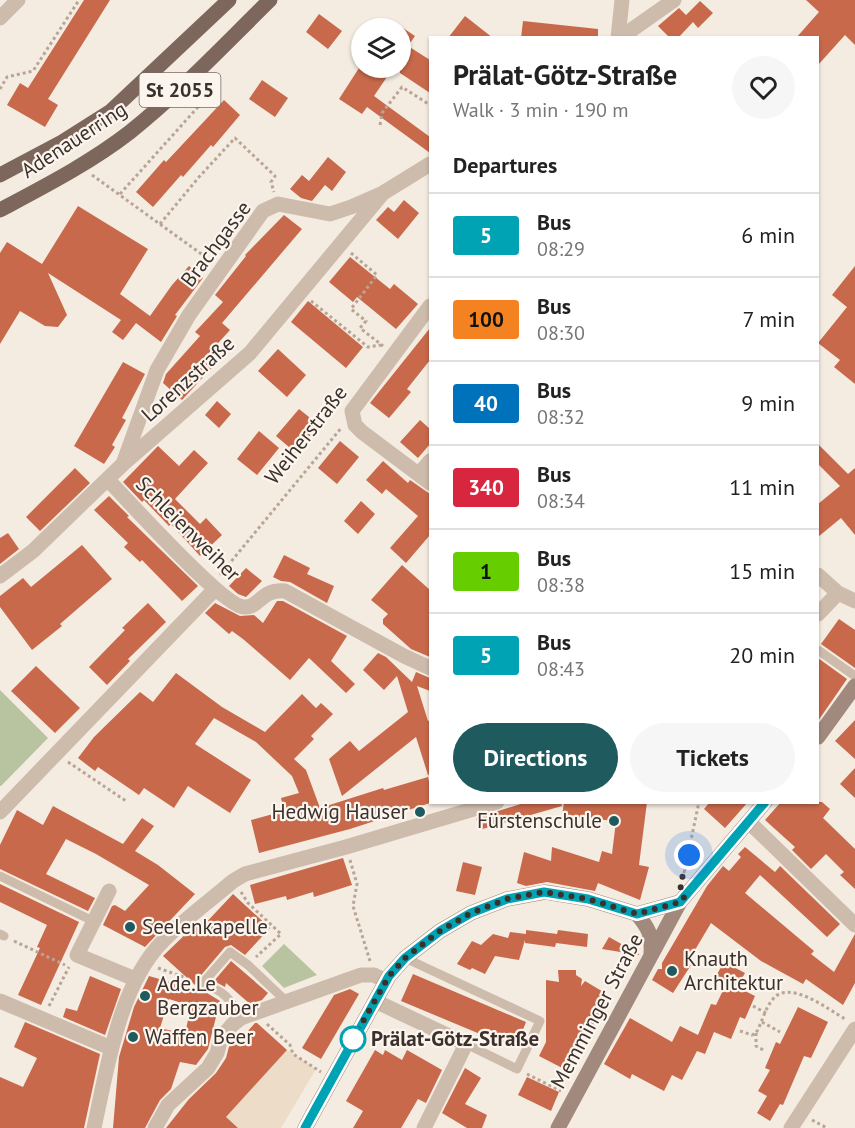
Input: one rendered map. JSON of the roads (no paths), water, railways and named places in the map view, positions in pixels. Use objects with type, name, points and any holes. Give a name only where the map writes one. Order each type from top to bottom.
[{"type":"main road","name":"Adenauerring","points":[[0,175],[62,142],[111,111],[229,0]]},
{"type":"main road","name":"Adenauerring","points":[[0,210],[79,167],[128,133],[177,92],[270,0]]},
{"type":"street","points":[[0,18],[18,0]]},
{"type":"street","points":[[619,36],[622,0]]},
{"type":"street","points":[[622,36],[674,0]]},
{"type":"street","name":"Brachgasse","points":[[123,464],[158,370],[189,315],[263,211],[278,204],[330,214],[383,193],[429,165]]},
{"type":"street","name":"Lorenzstraße","points":[[0,576],[33,551],[123,464],[250,353],[383,193]]},
{"type":"street","name":"Weiherstraße","points":[[425,479],[362,432],[355,425],[352,411],[429,307]]},
{"type":"street","name":"Schleienweiher","points":[[108,480],[213,587],[237,606],[253,605],[266,593],[274,590],[285,591],[429,668]]},
{"type":"street","points":[[819,576],[838,593],[855,601]]},
{"type":"street","points":[[0,812],[213,587]]},
{"type":"street","points":[[819,613],[838,593]]},
{"type":"street","points":[[819,736],[855,686]]},
{"type":"street","points":[[94,1128],[111,1048],[135,980],[162,941],[233,881],[245,874],[492,804]]},
{"type":"street","name":"Memminger Straße","points":[[558,1128],[682,900],[763,804]]},
{"type":"street","points":[[749,822],[855,925]]},
{"type":"street","points":[[109,891],[73,961],[135,980]]},
{"type":"street","points":[[304,1128],[375,1001],[380,978],[451,925],[471,913],[507,899],[544,892],[588,899],[637,914],[646,925],[652,938],[651,954]]},
{"type":"street","points":[[637,914],[682,900]]},
{"type":"street","points":[[154,1128],[168,1105],[208,1068],[217,1053],[221,1038],[232,1025],[248,1015],[361,975],[380,978]]},
{"type":"street","points":[[0,1001],[111,1048]]},
{"type":"street","points":[[375,1001],[466,1044],[424,1128]]},
{"type":"street","points":[[791,1128],[851,1024]]},
{"type":"lane","points":[[819,651],[855,676]]},
{"type":"lane","points":[[0,876],[93,921]]},
{"type":"lane","points":[[248,1015],[217,988],[202,984],[230,952],[248,964],[286,1002]]},
{"type":"lane","points":[[405,958],[540,1021],[517,1069],[466,1044]]},
{"type":"place","name":"Hedwig Hauser","points":[[420,812]]},
{"type":"place","name":"Fürstenschule","points":[[614,821]]},
{"type":"place","name":"Seelenkapelle","points":[[130,927]]},
{"type":"place","name":"Knauth Architektur","points":[[672,971]]},
{"type":"place","name":"Ade.Le Bergzauber","points":[[145,996]]},
{"type":"place","name":"Waffen Beer","points":[[133,1037]]},
{"type":"place","name":"Prälat-Götz-Straße","points":[[353,1039]]}]
